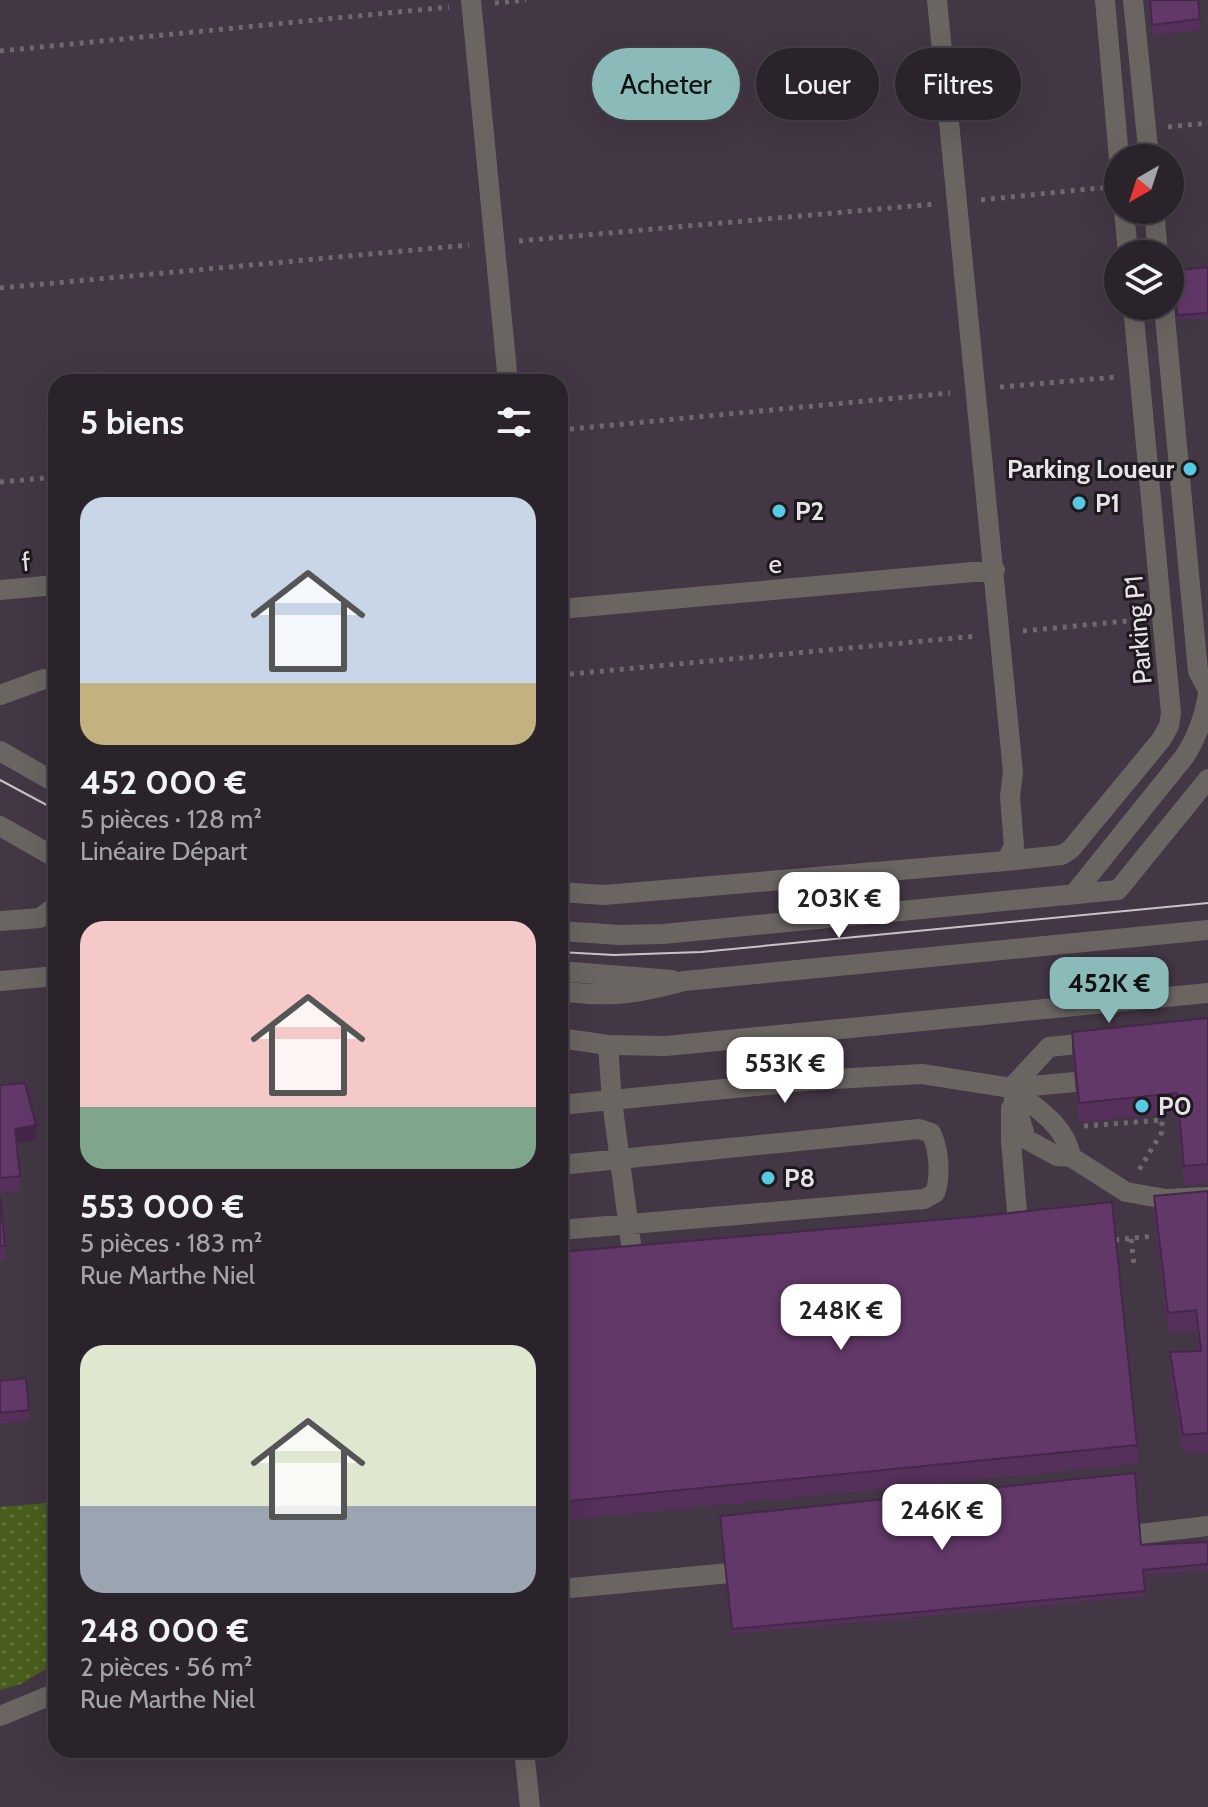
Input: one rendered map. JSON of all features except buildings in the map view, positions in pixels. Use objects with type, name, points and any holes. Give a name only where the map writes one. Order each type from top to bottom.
[{"type":"street","points":[[937,0],[1013,772],[1010,797],[1014,846],[1006,861]]},
{"type":"street","points":[[1105,0],[1118,144]]},
{"type":"street","points":[[1133,0],[1148,144]]},
{"type":"street","points":[[471,2],[507,374]]},
{"type":"street","name":"Parking P1","points":[[568,893],[604,895],[1006,861],[1062,855],[1071,849],[1161,740],[1169,726],[1171,713],[1135,320]]},
{"type":"street","points":[[1074,894],[1185,756],[1197,737],[1208,692],[1198,671],[1200,624],[1188,552],[1165,320]]},
{"type":"street","name":"e","points":[[568,608],[995,570]]},
{"type":"street","name":"f","points":[[0,590],[48,586]]},
{"type":"street","points":[[0,695],[44,679]]},
{"type":"street","points":[[0,739],[48,763]]},
{"type":"street","points":[[0,751],[48,778]]},
{"type":"street","points":[[568,932],[663,934],[1118,890],[1208,779]]},
{"type":"street","points":[[0,826],[48,853]]},
{"type":"street","points":[[0,921],[40,918],[48,912]]},
{"type":"street","points":[[568,991],[625,994],[684,981],[1208,930]]},
{"type":"street","points":[[568,972],[684,981]]},
{"type":"street","points":[[0,981],[48,977]]},
{"type":"street","points":[[568,1039],[608,1045],[666,1046],[1208,993]]},
{"type":"street","points":[[1018,1224],[1011,1141],[1011,1088],[1049,1047],[1121,1040]]},
{"type":"street","points":[[608,1045],[612,1101],[632,1251]]},
{"type":"street","points":[[568,1104],[817,1080],[922,1074],[1011,1088],[1075,1082]]},
{"type":"street","points":[[1011,1088],[1026,1139],[1057,1156],[1071,1157],[1126,1192],[1166,1199],[1208,1197]]},
{"type":"street","points":[[1011,1088],[1049,1117],[1069,1142],[1071,1157]]},
{"type":"street","points":[[568,1164],[919,1129],[931,1133],[936,1142],[938,1185],[935,1193],[924,1199],[568,1229]]},
{"type":"street","points":[[1088,1539],[1208,1526]]},
{"type":"street","points":[[568,1588],[765,1570]]},
{"type":"street","points":[[0,1716],[48,1696]]},
{"type":"street","points":[[525,1758],[530,1807]]},
{"type":"path","points":[[0,51],[471,2],[526,0]]},
{"type":"path","points":[[0,288],[1104,188]]},
{"type":"path","points":[[568,429],[1141,375]]},
{"type":"path","points":[[0,482],[48,478]]},
{"type":"path","points":[[568,674],[1163,617]]},
{"type":"path","points":[[1115,1240],[1155,1236]]},
{"type":"path","points":[[1131,1239],[1134,1264]]},
{"type":"shaded area","points":[[0,0],[1208,0],[1208,1807],[0,1807]]},
{"type":"green space","points":[[48,1503],[48,1668],[21,1684],[0,1690],[0,1507]]},
{"type":"tram line","points":[[0,780],[48,806]]},
{"type":"tram line","points":[[568,952],[614,955],[701,952],[1208,903]]},
{"type":"place","name":"Parking Loueur","points":[[1190,469]]},
{"type":"place","name":"P1","points":[[1079,503]]},
{"type":"place","name":"P2","points":[[779,511]]},
{"type":"place","name":"P0","points":[[1142,1106]]},
{"type":"place","name":"P8","points":[[768,1178]]}]
